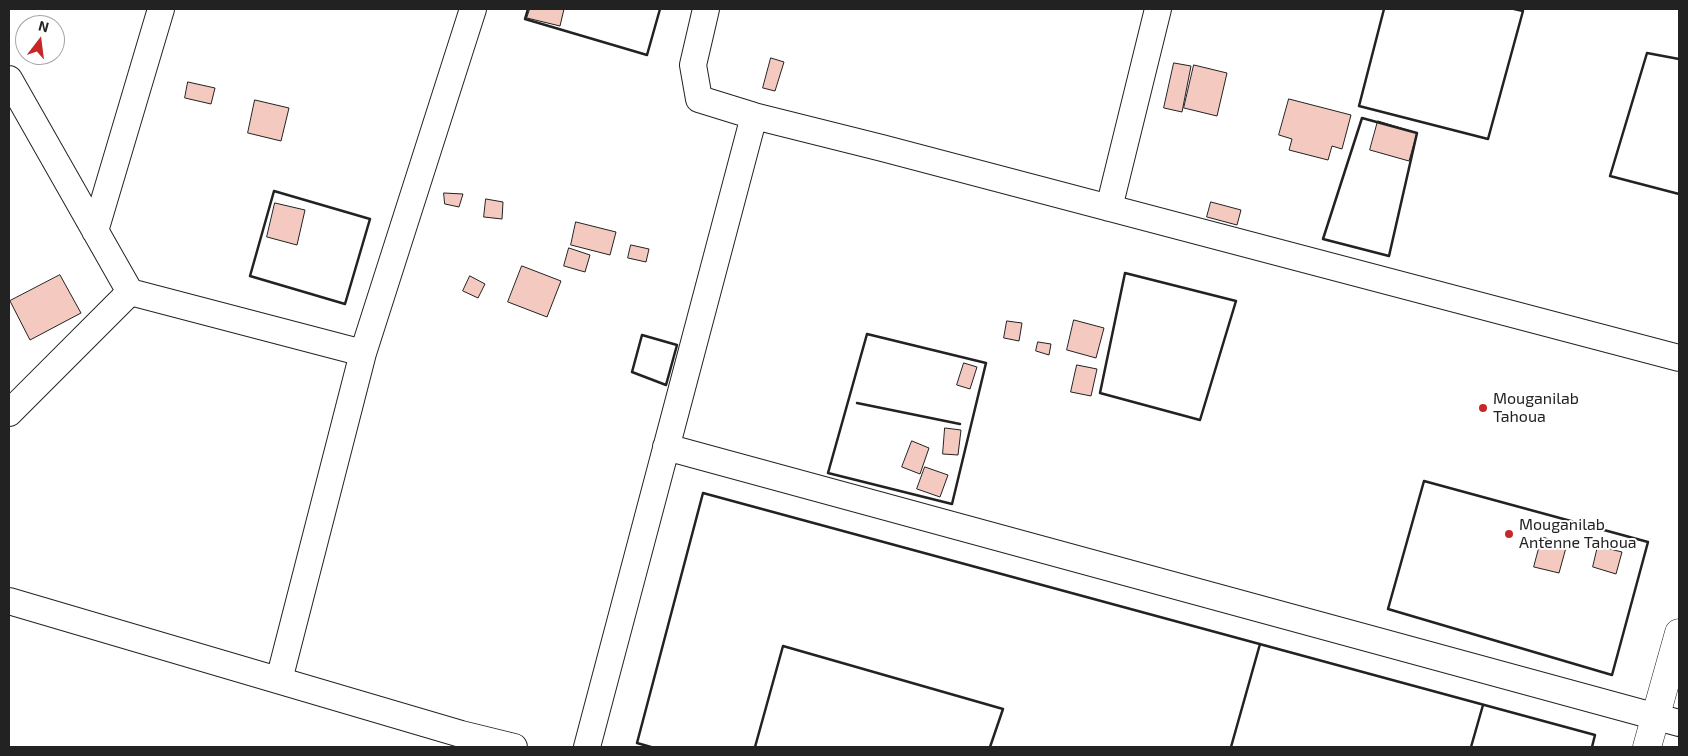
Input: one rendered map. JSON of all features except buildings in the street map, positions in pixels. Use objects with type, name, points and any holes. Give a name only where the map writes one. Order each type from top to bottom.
[{"type":"street","points":[[95,231],[161,9]]},
{"type":"street","points":[[279,680],[363,353],[473,9]]},
{"type":"street","points":[[706,9],[693,64],[698,100],[1679,358]]},
{"type":"street","points":[[1109,208],[1158,9]]},
{"type":"street","points":[[9,78],[130,292],[363,353]]},
{"type":"street","points":[[587,747],[754,116]]},
{"type":"street","points":[[9,413],[130,292]]},
{"type":"street","points":[[666,447],[1667,720]]},
{"type":"street","points":[[9,601],[279,680],[460,741],[514,747]]},
{"type":"street","points":[[1647,747],[1667,720],[1679,633]]},
{"type":"wall","points":[[528,9],[525,19],[647,55],[660,9]]},
{"type":"wall","points":[[1384,9],[1359,106],[1488,139],[1523,11],[1514,9]]},
{"type":"wall","points":[[1679,59],[1647,53],[1610,176],[1679,194]]},
{"type":"wall","points":[[1362,118],[1417,133],[1389,256],[1323,239],[1362,118]]},
{"type":"wall","points":[[274,191],[370,219],[345,304],[250,276],[274,191]]},
{"type":"wall","points":[[1125,273],[1236,301],[1200,420],[1100,393],[1125,273]]},
{"type":"wall","points":[[867,334],[986,363],[952,504],[828,473],[867,334]]},
{"type":"wall","points":[[642,335],[677,345],[666,385],[632,372],[642,335]]},
{"type":"wall","points":[[857,403],[960,424]]},
{"type":"wall","points":[[1424,481],[1648,542],[1612,675],[1388,609],[1424,481]]},
{"type":"wall","points":[[651,747],[637,743],[703,493],[1595,735],[1592,747]]},
{"type":"wall","points":[[1231,747],[1260,644]]},
{"type":"wall","points":[[755,747],[783,646],[1003,709],[990,747]]},
{"type":"wall","points":[[1471,747],[1483,705]]},
{"type":"place","name":"Mouganilab Tahoua","points":[[1483,408]]},
{"type":"place","name":"Mouganilab Antenne Tahoua","points":[[1509,534]]}]
